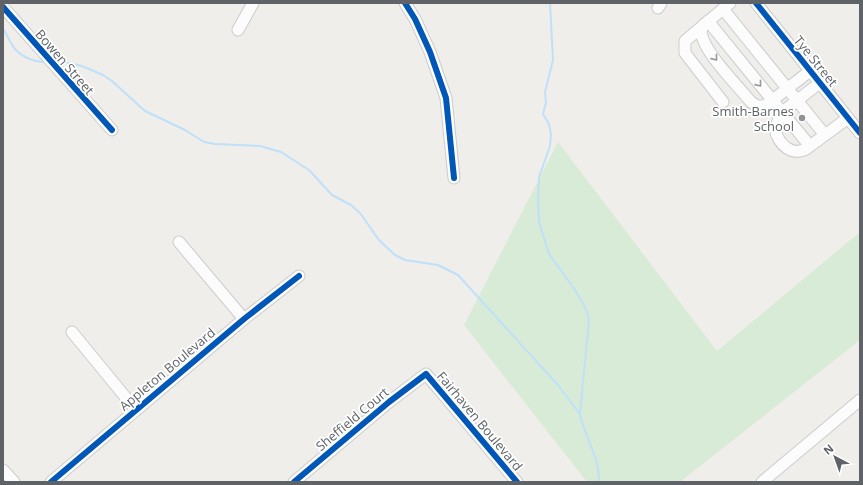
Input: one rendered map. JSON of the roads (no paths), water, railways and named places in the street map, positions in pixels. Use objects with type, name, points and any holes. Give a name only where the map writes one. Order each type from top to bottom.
[{"type":"street","points":[[238,30],[253,3]]},
{"type":"street","points":[[405,3],[415,19],[430,52],[446,98],[454,178]]},
{"type":"street","name":"Tye Street","points":[[756,3],[860,133]]},
{"type":"street","points":[[723,102],[685,53],[685,41],[726,6],[787,88],[825,135]]},
{"type":"street","name":"Bowen Street","points":[[3,7],[112,130]]},
{"type":"street","points":[[706,22],[701,31],[709,50],[751,102],[758,106],[766,106],[810,71]]},
{"type":"street","points":[[706,22],[810,146]]},
{"type":"street","points":[[820,83],[782,112],[775,128],[779,142],[783,146],[796,151],[807,149],[848,118]]},
{"type":"street","points":[[179,242],[244,319]]},
{"type":"street","name":"Appleton Boulevard","points":[[51,482],[244,319],[299,276]]},
{"type":"street","points":[[72,332],[136,410]]},
{"type":"street","name":"Sheffield Court","points":[[294,482],[389,402],[426,374]]},
{"type":"street","name":"Fairhaven Boulevard","points":[[426,374],[517,482]]},
{"type":"street","points":[[762,482],[860,400]]},
{"type":"street","points":[[3,470],[14,482]]},
{"type":"waterway","points":[[550,3],[553,60],[545,92],[546,103],[543,114],[549,124],[551,135],[550,146],[539,177],[539,222],[549,254],[575,290],[586,309],[589,320],[580,414],[595,456],[599,473],[599,482]]},
{"type":"waterway","points":[[3,29],[17,51],[25,57],[35,61],[45,62]]},
{"type":"waterway","points":[[64,62],[82,66],[103,75],[112,81],[145,111],[185,130],[204,142],[215,144],[260,146],[281,152],[309,170],[332,195],[351,205],[360,213],[379,240],[395,255],[405,260],[438,265],[458,275],[557,384],[580,414]]},
{"type":"place","name":"Smith-Barnes School","points":[[802,118]]}]
